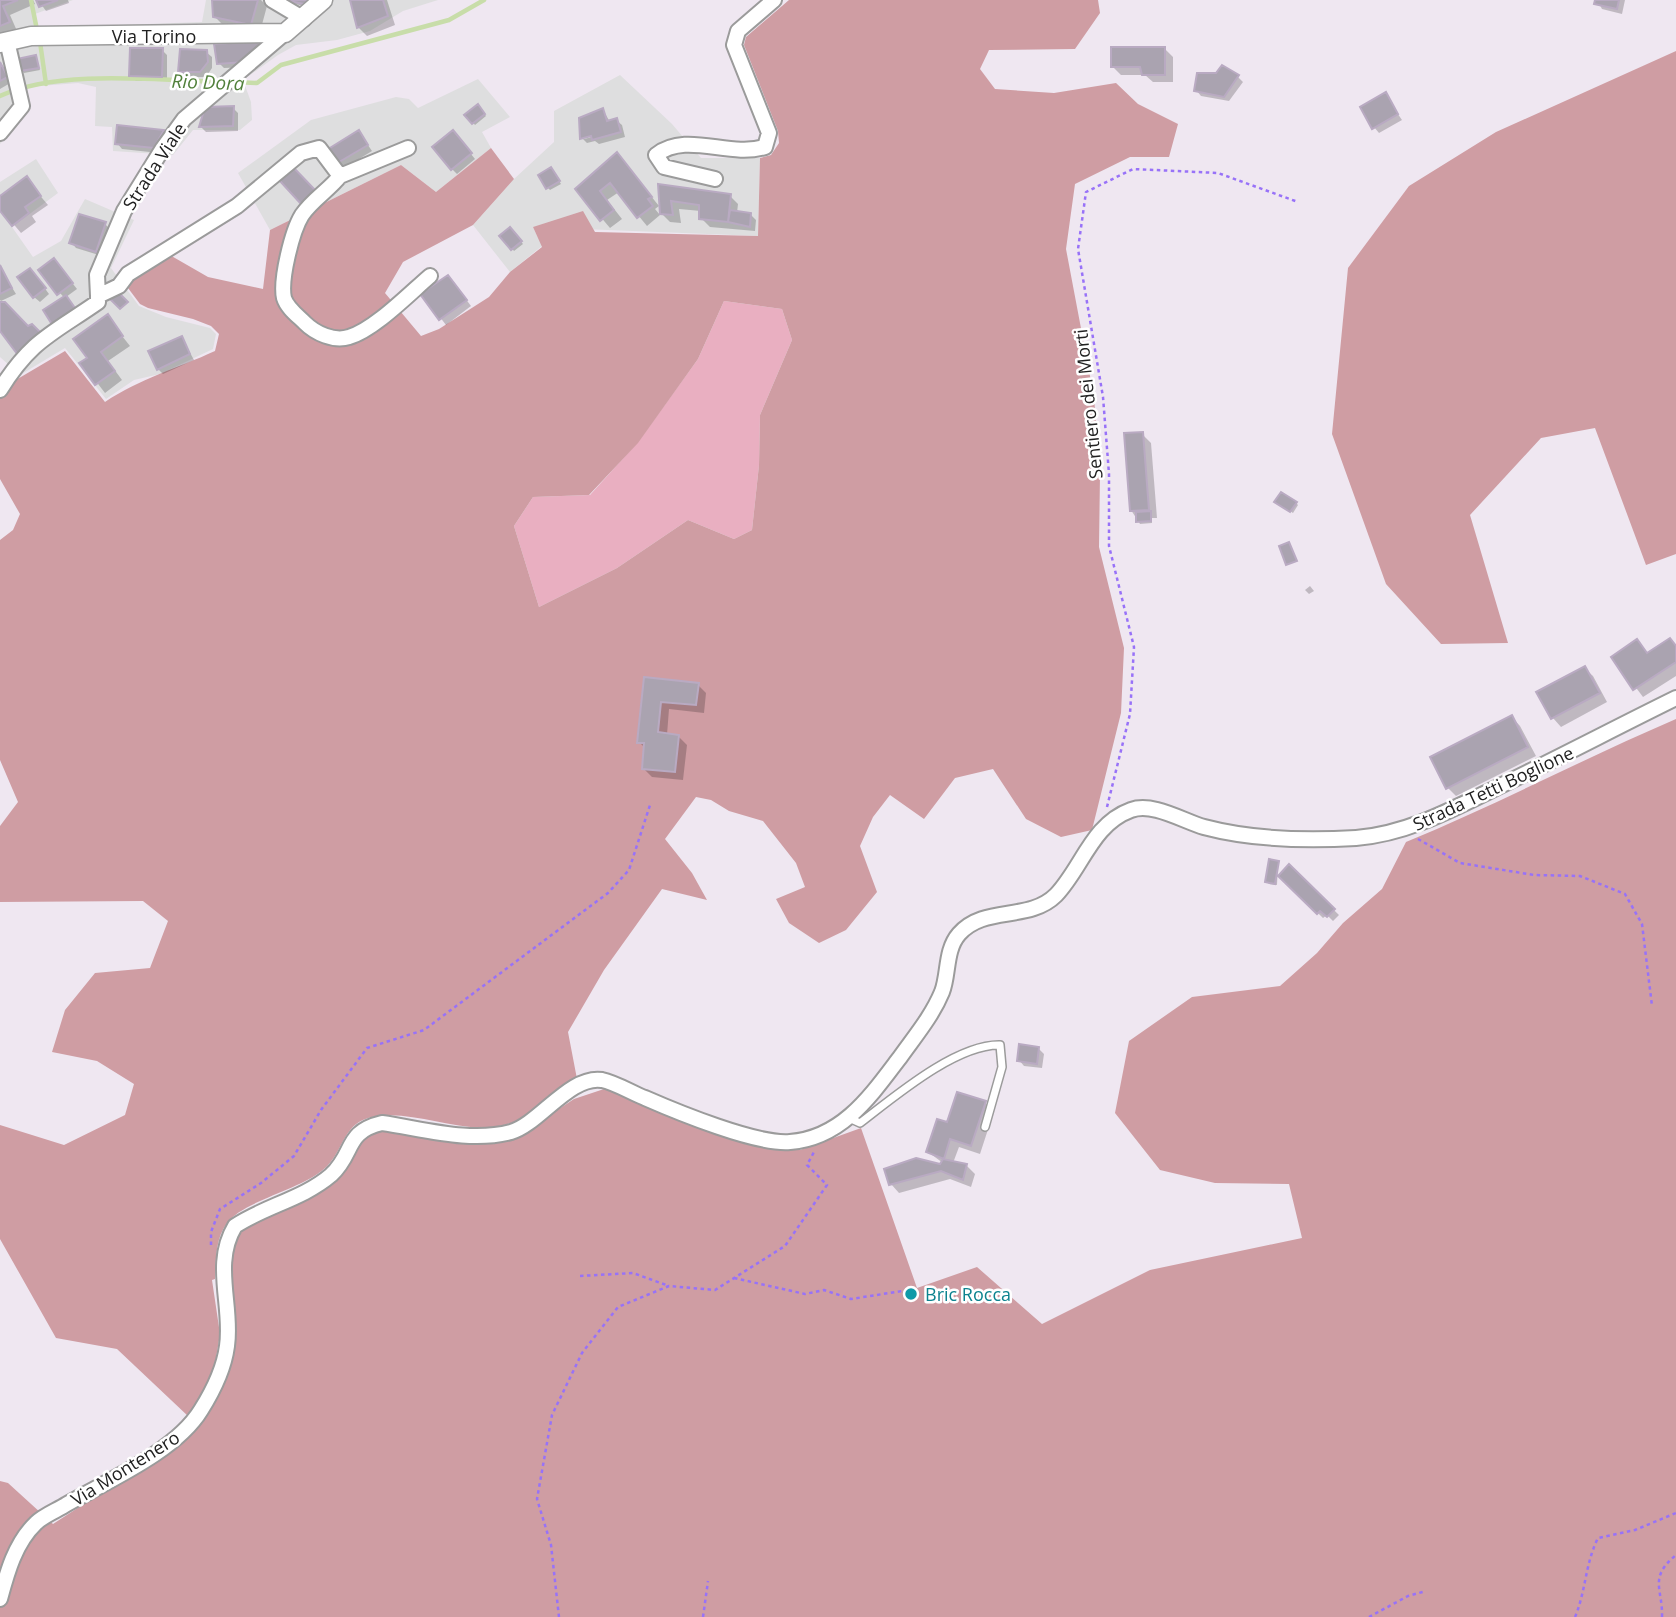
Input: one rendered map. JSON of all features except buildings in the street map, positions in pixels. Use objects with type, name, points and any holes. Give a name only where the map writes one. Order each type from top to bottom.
[{"type":"street","points":[[272,0],[304,19]]},
{"type":"street","points":[[285,33],[323,0]]},
{"type":"street","points":[[715,179],[664,167],[656,155],[675,145],[742,150],[765,147],[769,133],[734,45],[738,31],[774,0]]},
{"type":"street","name":"Via Torino","points":[[4,42],[37,36],[285,33]]},
{"type":"street","name":"Strada Viale","points":[[98,296],[97,275],[124,211],[184,118],[285,33]]},
{"type":"street","points":[[0,133],[22,106],[4,42]]},
{"type":"street","points":[[0,390],[19,359],[36,341],[98,302],[98,296],[119,286],[128,274],[237,205],[301,153],[319,148],[340,176]]},
{"type":"street","points":[[408,148],[340,176],[303,214],[293,235],[285,273],[284,298],[312,330],[330,337],[348,337],[368,326],[430,276]]},
{"type":"street","name":"Strada Tetti Boglione","points":[[823,1133],[849,1118],[865,1103],[932,1013],[944,987],[950,951],[957,936],[979,921],[997,915],[1022,913],[1042,905],[1056,894],[1101,832],[1119,816],[1138,808],[1251,837],[1325,839],[1403,830],[1530,771],[1676,698]]},
{"type":"street","name":"Via Montenero","points":[[0,1599],[10,1561],[36,1522],[160,1450],[185,1430],[201,1411],[223,1367],[228,1344],[223,1280],[228,1238],[235,1226],[309,1190],[331,1175],[340,1165],[352,1139],[368,1127],[382,1124],[471,1136],[494,1136],[517,1130],[562,1096],[590,1081],[603,1080],[668,1108],[767,1140],[792,1142],[823,1133]]},
{"type":"lane","points":[[849,1118],[860,1123],[920,1077],[986,1045],[1000,1045],[1002,1067],[985,1127]]},
{"type":"path","name":"Sentiero dei Morti","points":[[1101,832],[1130,714],[1134,647],[1109,546],[1110,474],[1103,397],[1078,248],[1086,192],[1133,169],[1218,173],[1298,202]]},
{"type":"path","points":[[211,1253],[211,1232],[220,1209],[261,1183],[293,1156],[321,1110],[367,1048],[425,1030],[608,893],[629,870],[650,805]]},
{"type":"path","points":[[1403,830],[1460,863],[1534,875],[1580,876],[1625,894],[1642,924],[1652,1006]]},
{"type":"path","points":[[580,1276],[633,1273],[669,1286],[715,1290],[785,1246],[827,1185],[807,1165],[823,1133]]},
{"type":"path","points":[[734,1278],[805,1294],[824,1290],[851,1300],[902,1291]]},
{"type":"path","points":[[559,1617],[551,1545],[537,1499],[552,1415],[582,1353],[618,1307],[669,1286]]},
{"type":"path","points":[[1575,1617],[1584,1595],[1587,1563],[1598,1538],[1635,1530],[1676,1513]]},
{"type":"path","points":[[1662,1617],[1657,1591],[1662,1570],[1676,1555]]},
{"type":"path","points":[[703,1617],[708,1581]]},
{"type":"path","points":[[1369,1617],[1408,1596],[1426,1591]]},
{"type":"shaded area","points":[[0,0],[73,0],[35,14],[38,28],[202,22],[206,0],[438,0],[403,11],[370,31],[337,40],[296,45],[278,55],[243,80],[251,102],[252,120],[240,130],[193,130],[173,155],[113,151],[112,127],[95,126],[96,87],[78,83],[27,87],[30,110],[0,144]]},
{"type":"shaded area","points":[[789,0],[1098,0],[1100,13],[1075,49],[989,50],[980,69],[995,89],[1054,93],[1116,83],[1138,104],[1178,124],[1169,157],[1130,157],[1075,184],[1066,249],[1094,397],[1100,475],[1099,547],[1124,648],[1121,713],[1092,830],[1061,837],[1026,819],[993,769],[955,778],[924,819],[890,795],[873,817],[860,846],[877,892],[846,930],[819,943],[789,923],[776,899],[805,887],[796,863],[763,821],[729,811],[711,800],[696,797],[665,839],[692,873],[707,900],[662,889],[604,970],[568,1032],[577,1079],[518,1120],[493,1127],[457,1125],[403,1116],[368,1118],[353,1127],[324,1169],[301,1183],[246,1208],[227,1223],[218,1243],[215,1279],[212,1280],[220,1334],[213,1376],[189,1417],[117,1349],[56,1338],[0,1239],[0,1125],[64,1145],[125,1115],[134,1084],[97,1061],[52,1052],[65,1010],[95,973],[150,968],[168,921],[143,901],[0,902],[0,826],[18,802],[0,760],[0,540],[13,530],[20,514],[0,479],[0,398],[9,384],[65,351],[105,402],[145,380],[215,351],[219,334],[211,326],[148,308],[140,304],[125,284],[168,254],[208,277],[263,289],[270,230],[401,165],[436,192],[491,148],[514,179],[473,225],[403,262],[385,293],[421,336],[439,329],[489,297],[510,272],[542,247],[533,227],[583,211],[595,232],[758,236],[760,158],[771,155],[779,143],[778,131],[744,45],[746,37]],"holes":[[[724,301],[782,309],[792,340],[760,415],[759,465],[752,530],[734,539],[688,520],[617,568],[539,607],[514,526],[533,497],[589,495],[638,443],[698,359]]]},
{"type":"shaded area","points":[[1676,51],[1676,554],[1646,565],[1595,428],[1541,438],[1470,515],[1508,643],[1441,644],[1386,584],[1332,434],[1348,268],[1409,186],[1496,132]]},
{"type":"shaded area","points":[[620,75],[672,124],[701,158],[760,158],[758,236],[533,227],[542,246],[510,272],[473,225],[514,179],[554,142],[554,111]]},
{"type":"shaded area","points":[[478,79],[510,117],[482,132],[491,148],[436,192],[401,165],[270,230],[238,173],[311,120],[396,97],[409,99],[418,108]]},
{"type":"shaded area","points":[[36,159],[58,193],[12,227],[33,257],[61,241],[85,199],[134,220],[111,268],[139,306],[166,317],[210,328],[216,334],[213,349],[160,374],[134,380],[106,399],[65,348],[20,375],[0,357],[0,182]]},
{"type":"shaded area","points":[[724,301],[782,309],[792,340],[760,415],[759,465],[752,530],[734,539],[688,520],[617,568],[539,607],[514,526],[533,497],[590,495],[638,442],[698,359]]},
{"type":"shaded area","points":[[1676,719],[1676,1617],[0,1617],[0,1481],[8,1483],[53,1524],[121,1480],[217,1392],[235,1349],[228,1283],[232,1240],[245,1224],[312,1196],[360,1138],[378,1129],[518,1136],[574,1099],[604,1089],[768,1148],[800,1150],[861,1128],[917,1288],[977,1267],[1042,1324],[1150,1270],[1302,1238],[1289,1184],[1215,1183],[1160,1170],[1115,1113],[1129,1041],[1192,997],[1280,986],[1317,953],[1343,923],[1382,889],[1406,842]]},
{"type":"waterway","points":[[31,0],[37,30]]},
{"type":"waterway","name":"Rio Dora","points":[[233,82],[257,83],[281,65],[449,20],[484,0]]},
{"type":"waterway","points":[[40,42],[46,84]]},
{"type":"waterway","name":"Rio Dora","points":[[0,96],[50,82],[78,79],[138,78],[221,82]]},
{"type":"place","name":"Bric Rocca","points":[[911,1294]]}]
